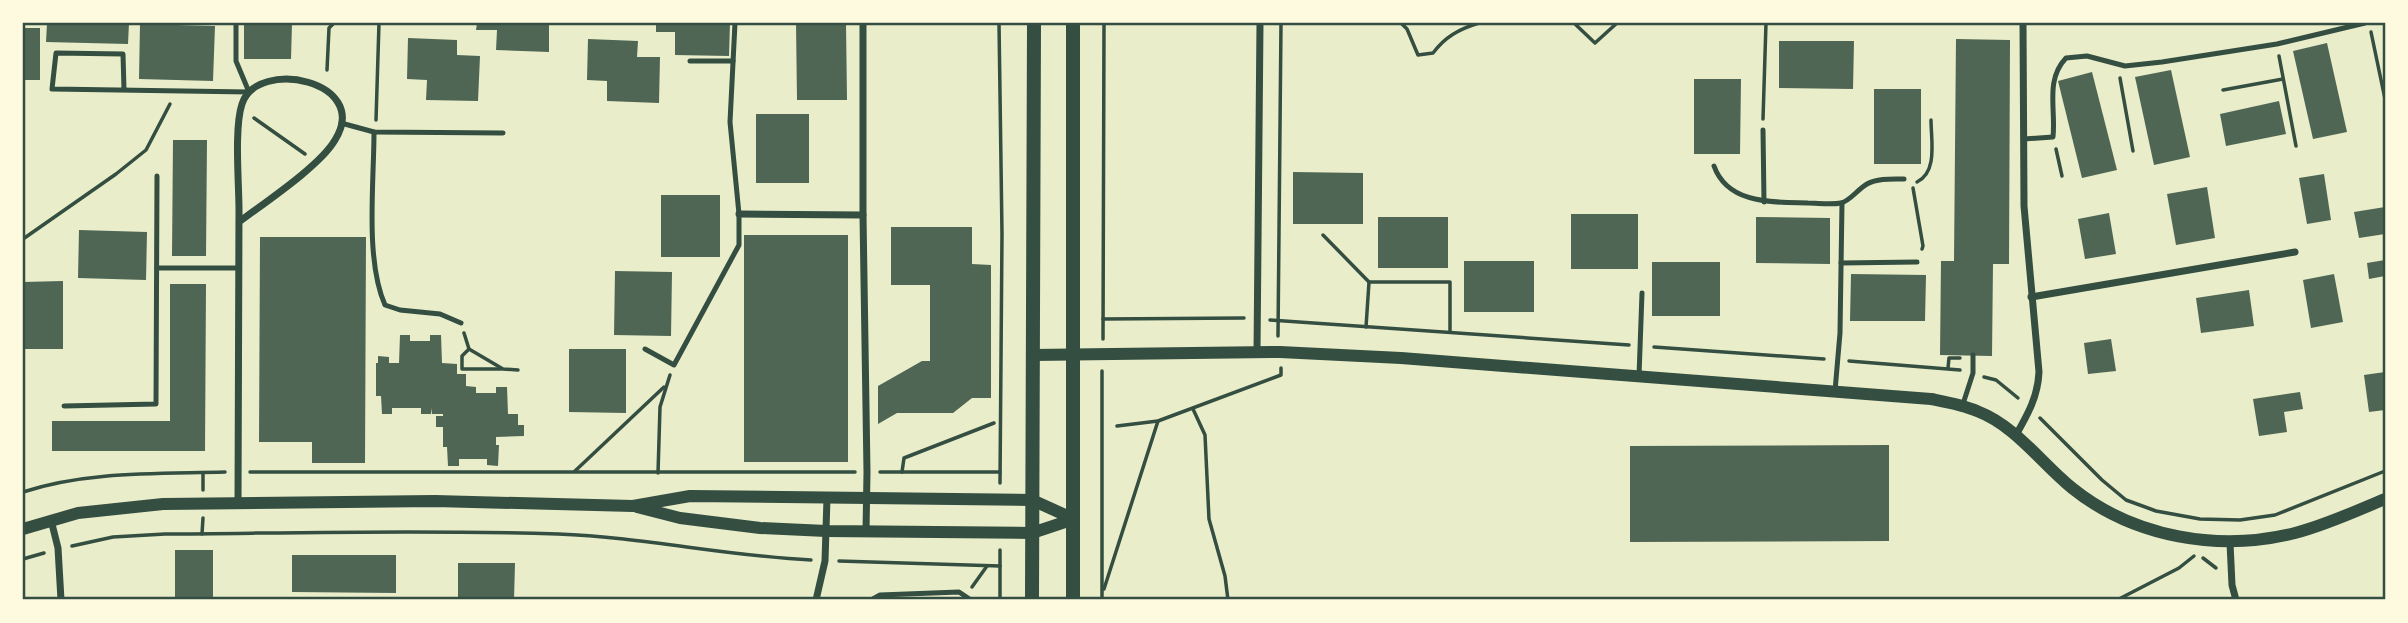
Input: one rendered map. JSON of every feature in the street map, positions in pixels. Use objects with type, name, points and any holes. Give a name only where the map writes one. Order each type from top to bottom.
[{"type":"main road","points":[[1032,600],[1034,23]]},
{"type":"main road","points":[[1073,23],[1073,600]]},
{"type":"street","points":[[863,23],[866,532]]},
{"type":"street","points":[[1256,352],[1259,318],[1260,23]]},
{"type":"street","points":[[2016,435],[2031,409],[2038,388],[2039,372],[2024,206],[2023,23]]},
{"type":"street","points":[[238,503],[239,116],[249,92],[261,83],[296,80],[314,84],[331,93],[339,102],[341,123],[339,135],[328,151],[239,222]]},
{"type":"street","points":[[739,214],[863,215]]},
{"type":"street","points":[[2031,296],[2295,252]]},
{"type":"street","points":[[1033,355],[1280,352],[1401,358],[1931,399],[1995,420],[2016,435],[2074,490],[2114,514],[2140,526],[2198,540],[2230,543],[2297,533],[2385,499]]},
{"type":"street","points":[[23,529],[78,513],[141,506],[435,501],[633,506],[690,496],[1032,500],[1074,519]]},
{"type":"street","points":[[816,600],[825,561],[827,498]]},
{"type":"street","points":[[633,506],[693,520],[760,528],[826,531],[1032,534],[1074,519]]},
{"type":"street","points":[[51,520],[58,548],[61,600]]},
{"type":"street","points":[[2230,543],[2232,585],[2236,600]]},
{"type":"lane","points":[[124,90],[123,54],[56,53],[52,89],[249,92],[236,61],[236,23]]},
{"type":"lane","points":[[645,349],[674,365],[739,246],[739,214],[730,122],[735,23]]},
{"type":"lane","points":[[2024,139],[2053,137],[2056,116],[2052,92],[2054,77],[2058,66],[2066,58],[2087,56],[2125,66],[2277,44],[2367,23]]},
{"type":"lane","points":[[690,61],[733,61]]},
{"type":"lane","points":[[341,123],[374,132],[503,133]]},
{"type":"lane","points":[[1763,130],[1764,202]]},
{"type":"lane","points":[[374,132],[373,254],[378,287],[385,306],[440,313],[461,323]]},
{"type":"lane","points":[[1714,166],[1718,177],[1729,188],[1764,202],[1842,203],[1868,184],[1880,180],[1904,179]]},
{"type":"lane","points":[[64,405],[156,404],[157,176]]},
{"type":"lane","points":[[1835,391],[1840,333],[1842,203]]},
{"type":"lane","points":[[1841,263],[1917,262]]},
{"type":"lane","points":[[157,268],[239,268]]},
{"type":"lane","points":[[1639,376],[1642,293]]},
{"type":"lane","points":[[1962,407],[1973,373],[1973,355]]},
{"type":"lane","points":[[871,600],[880,595],[959,592],[971,600]]},
{"type":"path","points":[[327,70],[329,29],[334,23]]},
{"type":"path","points":[[374,132],[379,23]]},
{"type":"path","points":[[255,472],[1000,472],[1002,207],[999,23]]},
{"type":"path","points":[[1102,598],[1104,23]]},
{"type":"path","points":[[1117,426],[1158,421],[1281,375],[1277,320],[1281,23]]},
{"type":"path","points":[[1401,23],[1407,29],[1418,55],[1433,53],[1442,40],[1465,27],[1479,23]]},
{"type":"path","points":[[1574,23],[1595,43],[1616,23]]},
{"type":"path","points":[[1763,130],[1766,23]]},
{"type":"path","points":[[2367,23],[2385,99]]},
{"type":"path","points":[[2277,44],[2296,146]]},
{"type":"path","points":[[2125,66],[2120,77],[2133,151]]},
{"type":"path","points":[[2223,90],[2283,79]]},
{"type":"path","points":[[23,239],[146,150],[177,90]]},
{"type":"path","points":[[251,116],[300,151]]},
{"type":"path","points":[[1930,169],[1931,120]]},
{"type":"path","points":[[2053,137],[2062,176]]},
{"type":"path","points":[[1913,183],[1923,246],[1917,262]]},
{"type":"path","points":[[1323,235],[1369,282],[1450,282],[1450,332]]},
{"type":"path","points":[[1366,327],[1369,282]]},
{"type":"path","points":[[461,323],[468,349],[503,369]]},
{"type":"path","points":[[468,349],[462,356],[462,369],[518,370]]},
{"type":"path","points":[[1948,368],[1949,358]]},
{"type":"path","points":[[659,473],[660,407],[664,387],[674,365]]},
{"type":"path","points":[[573,473],[664,387]]},
{"type":"path","points":[[1194,409],[1205,435],[1209,519],[1225,576],[1228,600]]},
{"type":"path","points":[[1102,598],[1158,421]]},
{"type":"path","points":[[902,472],[904,458],[994,423]]},
{"type":"path","points":[[23,492],[67,480],[222,472]]},
{"type":"path","points":[[23,559],[58,548],[113,537],[165,534],[549,534],[639,540],[765,558],[1000,566]]},
{"type":"path","points":[[2117,600],[2179,568],[2197,553]]},
{"type":"path","points":[[975,584],[987,566]]},
{"type":"building","points":[[47,23],[129,23],[128,44],[46,42]]},
{"type":"building","points":[[244,23],[292,23],[291,59],[244,59]]},
{"type":"building","points":[[477,23],[549,23],[549,52],[496,50],[497,30],[476,30]]},
{"type":"building","points":[[656,23],[730,23],[729,56],[675,55],[675,32],[656,32]]},
{"type":"building","points":[[796,23],[846,23],[847,100],[797,100]]},
{"type":"building","points":[[140,24],[215,26],[213,81],[139,79]]},
{"type":"building","points":[[23,28],[40,28],[40,80],[23,80]]},
{"type":"building","points":[[408,38],[457,40],[457,55],[480,56],[478,101],[426,100],[427,80],[407,79]]},
{"type":"building","points":[[588,39],[638,41],[637,57],[660,57],[659,103],[607,101],[607,81],[587,80]]},
{"type":"building","points":[[1956,39],[2010,40],[2009,264],[1993,264],[1992,356],[1940,355],[1941,261],[1954,261]]},
{"type":"building","points":[[1779,41],[1854,41],[1853,89],[1779,88]]},
{"type":"building","points":[[2327,43],[2347,132],[2313,139],[2293,51]]},
{"type":"building","points":[[2171,70],[2190,157],[2154,165],[2135,77]]},
{"type":"building","points":[[2092,72],[2117,170],[2082,178],[2058,81]]},
{"type":"building","points":[[1694,79],[1741,79],[1740,154],[1694,154]]},
{"type":"building","points":[[1874,89],[1921,89],[1921,164],[1874,164]]},
{"type":"building","points":[[2279,101],[2286,134],[2226,146],[2220,114]]},
{"type":"building","points":[[756,114],[809,114],[809,183],[756,183]]},
{"type":"building","points":[[173,140],[207,140],[206,256],[172,256]]},
{"type":"building","points":[[1293,172],[1363,173],[1363,224],[1293,224]]},
{"type":"building","points":[[2324,174],[2331,220],[2307,224],[2299,178]]},
{"type":"building","points":[[2207,187],[2215,238],[2176,245],[2167,194]]},
{"type":"building","points":[[661,195],[720,195],[720,257],[661,257]]},
{"type":"building","points":[[2385,207],[2385,234],[2359,238],[2354,212]]},
{"type":"building","points":[[2109,213],[2116,254],[2085,259],[2078,219]]},
{"type":"building","points":[[1571,214],[1638,214],[1638,269],[1571,269]]},
{"type":"building","points":[[1378,217],[1448,217],[1448,268],[1378,268]]},
{"type":"building","points":[[1756,217],[1830,218],[1830,264],[1756,263]]},
{"type":"building","points":[[891,227],[972,227],[972,264],[991,265],[991,398],[972,398],[953,413],[897,413],[878,424],[878,386],[922,361],[930,361],[930,285],[891,285]]},
{"type":"building","points":[[79,230],[147,232],[146,280],[78,278]]},
{"type":"building","points":[[744,235],[848,235],[848,462],[744,462]]},
{"type":"building","points":[[260,237],[366,237],[365,463],[312,463],[312,442],[259,442]]},
{"type":"building","points":[[2385,260],[2385,276],[2369,279],[2367,263]]},
{"type":"building","points":[[1464,261],[1534,261],[1534,312],[1464,312]]},
{"type":"building","points":[[1652,262],[1720,262],[1720,316],[1652,316]]},
{"type":"building","points":[[615,271],[672,272],[671,336],[614,335]]},
{"type":"building","points":[[1851,274],[1926,275],[1925,321],[1850,321]]},
{"type":"building","points":[[2334,274],[2343,322],[2311,328],[2303,280]]},
{"type":"building","points":[[63,281],[63,349],[23,349],[23,282]]},
{"type":"building","points":[[170,284],[206,284],[205,451],[52,451],[52,421],[170,421]]},
{"type":"building","points":[[2249,290],[2254,326],[2201,333],[2196,298]]},
{"type":"building","points":[[400,335],[410,335],[410,341],[430,341],[430,335],[441,335],[442,363],[457,364],[457,374],[466,374],[466,386],[476,387],[476,393],[496,393],[496,387],[507,387],[508,414],[518,414],[518,425],[524,425],[524,436],[496,437],[496,445],[499,445],[498,466],[487,465],[487,459],[459,459],[459,466],[448,466],[447,447],[443,447],[443,427],[436,427],[436,416],[443,414],[432,414],[432,408],[431,414],[421,414],[421,408],[392,408],[392,414],[382,414],[381,396],[376,396],[376,363],[378,356],[389,357],[389,363],[399,363]]},
{"type":"building","points":[[2111,339],[2116,371],[2088,374],[2084,343]]},
{"type":"building","points":[[569,349],[626,349],[626,413],[569,412]]},
{"type":"building","points":[[2385,372],[2385,410],[2369,412],[2364,375]]},
{"type":"building","points":[[2300,392],[2303,409],[2284,412],[2287,432],[2259,436],[2253,399]]},
{"type":"building","points":[[1889,445],[1889,541],[1630,542],[1630,446]]},
{"type":"building","points":[[175,550],[213,550],[213,600],[175,600]]},
{"type":"building","points":[[292,555],[396,555],[396,593],[292,592]]},
{"type":"building","points":[[458,563],[515,563],[514,600],[458,600]]}]
